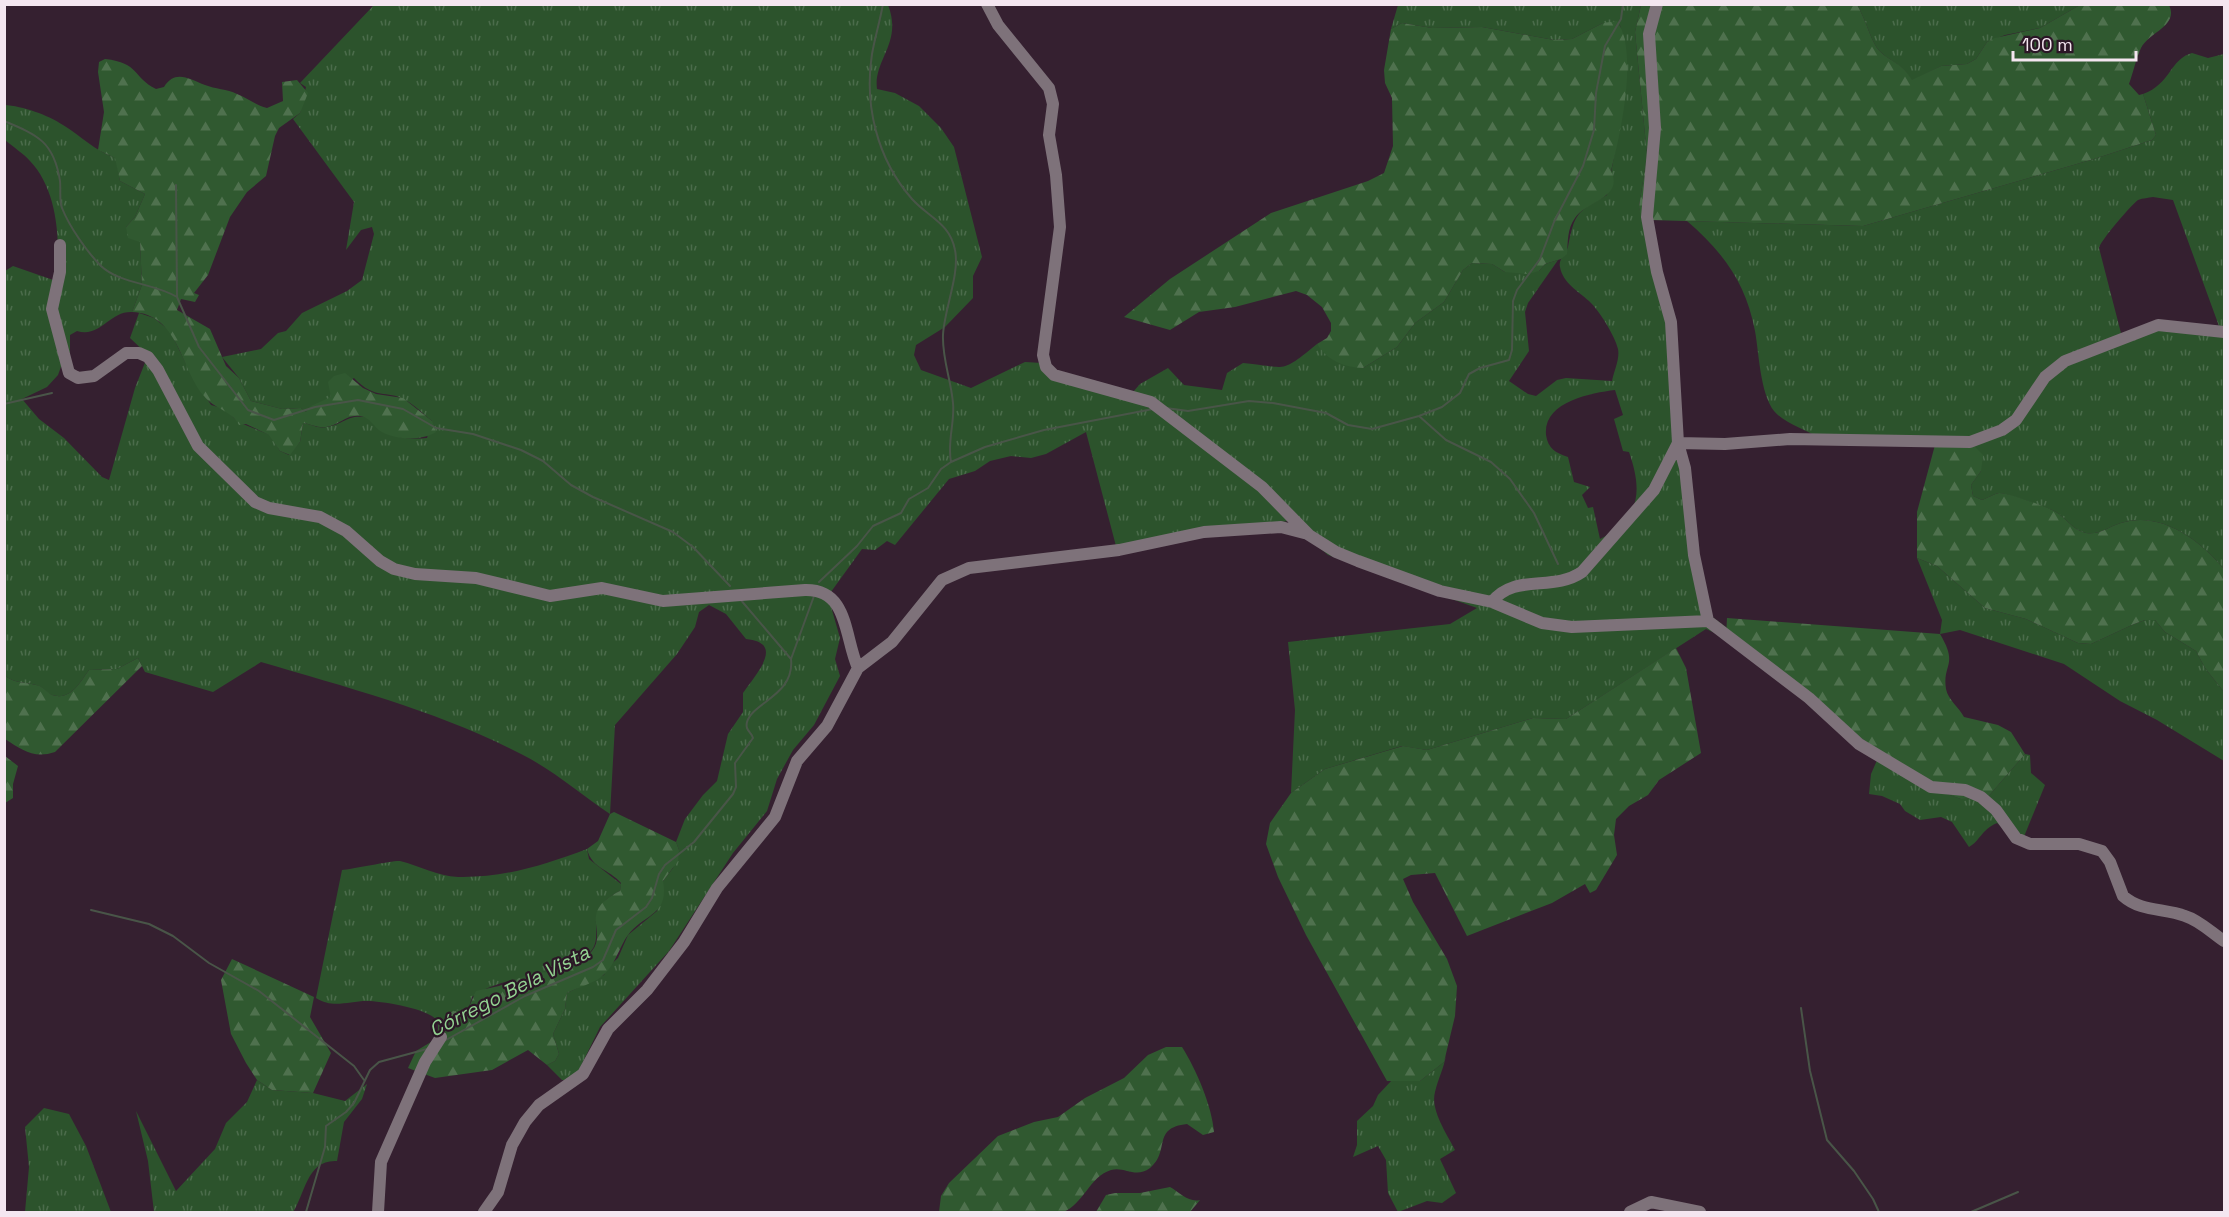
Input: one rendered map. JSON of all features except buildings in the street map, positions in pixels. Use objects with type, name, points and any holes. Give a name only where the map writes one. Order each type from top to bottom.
[{"type":"street","points":[[987,4],[998,26],[1042,79],[1051,95],[1049,135],[1060,212],[1043,350],[1046,368],[1054,375],[1151,402],[1262,487],[1309,534],[1329,548],[1358,561],[1440,591],[1492,602],[1542,623],[1572,627],[1708,621],[1809,698],[1859,744],[1930,787],[1965,790],[1981,797],[1996,810],[2012,834],[2021,841],[2030,844],[2079,844],[2097,848],[2106,856],[2123,896],[2128,901],[2141,907],[2184,915],[2224,941]]},
{"type":"street","points":[[1657,4],[1649,34],[1655,128],[1647,217],[1657,272],[1671,322],[1678,443],[1685,468],[1694,555],[1708,621]]},
{"type":"street","points":[[60,245],[60,272],[52,309],[69,373],[78,378],[94,376],[126,353],[139,353],[148,357],[158,370],[198,446],[255,502],[269,508],[320,517],[346,531],[380,561],[394,569],[415,574],[476,578],[550,596],[602,588],[663,602],[798,590],[824,592],[835,602],[842,615],[858,668]]},
{"type":"street","points":[[1678,443],[1725,444],[1790,439],[1970,442],[1994,434],[2016,420],[2045,377],[2065,361],[2158,325],[2224,332]]},
{"type":"street","points":[[1492,602],[1503,590],[1513,585],[1551,583],[1570,579],[1582,572],[1654,490],[1678,443]]},
{"type":"street","points":[[484,1212],[498,1192],[512,1145],[525,1122],[539,1105],[583,1074],[608,1029],[647,990],[684,942],[717,888],[775,817],[797,761],[826,726],[858,668],[892,642],[934,587],[959,571],[1000,563],[1119,550],[1204,532],[1281,527],[1309,534]]},
{"type":"street","points":[[378,1212],[379,1170],[386,1147],[425,1062],[441,1037]]},
{"type":"street","points":[[1630,1212],[1651,1202],[1700,1212]]},
{"type":"green space","points":[[374,5],[888,5],[892,18],[892,30],[879,69],[877,89],[895,93],[919,106],[941,128],[954,147],[982,257],[973,276],[973,298],[945,327],[916,345],[914,355],[921,370],[971,388],[1025,362],[1042,363],[1072,382],[1133,392],[1140,384],[1168,368],[1184,385],[1222,390],[1227,373],[1243,363],[1283,367],[1296,361],[1317,344],[1334,360],[1363,368],[1397,347],[1415,323],[1444,302],[1463,270],[1472,263],[1492,264],[1505,272],[1539,271],[1545,264],[1558,260],[1528,303],[1525,312],[1529,351],[1509,381],[1528,394],[1536,396],[1557,380],[1566,378],[1612,381],[1618,361],[1618,349],[1614,337],[1593,305],[1564,278],[1560,264],[1578,215],[1607,195],[1624,90],[1620,25],[1603,23],[1572,39],[1554,40],[1482,27],[1432,28],[1402,23],[1391,29],[1398,5],[1641,5],[1635,32],[1647,155],[1639,207],[1665,309],[1672,415],[1711,616],[1726,627],[1726,638],[1706,629],[1566,719],[1533,718],[1427,750],[1402,746],[1325,769],[1291,793],[1295,710],[1288,642],[1450,624],[1477,608],[1328,555],[1288,521],[1116,546],[1086,432],[1046,454],[1031,458],[1011,456],[990,461],[975,471],[949,479],[895,545],[887,541],[875,550],[862,549],[828,596],[840,638],[835,659],[840,676],[814,725],[793,750],[777,779],[767,811],[733,853],[669,951],[600,1027],[577,1074],[568,1080],[562,1080],[547,1065],[555,1061],[559,1054],[553,1034],[565,1009],[567,993],[604,975],[608,967],[618,958],[628,935],[657,911],[663,881],[673,868],[679,850],[676,842],[685,819],[717,781],[728,734],[743,712],[743,693],[764,661],[766,653],[764,647],[758,642],[746,639],[726,614],[709,605],[699,612],[695,627],[677,654],[615,725],[610,814],[546,768],[460,726],[394,702],[261,662],[213,692],[145,672],[138,658],[117,669],[89,670],[70,693],[59,696],[50,694],[38,686],[5,676],[5,271],[13,266],[56,281],[58,250],[55,218],[47,187],[30,161],[5,140],[4,105],[27,109],[50,118],[116,158],[120,181],[145,194],[135,217],[126,227],[140,241],[142,285],[132,312],[117,316],[92,331],[77,331],[70,335],[70,352],[63,361],[58,375],[47,387],[22,399],[39,419],[64,438],[102,477],[109,480],[135,388],[148,355],[130,338],[139,313],[154,318],[170,331],[189,370],[211,405],[225,409],[238,422],[270,435],[280,451],[289,455],[300,442],[303,423],[324,427],[362,417],[370,418],[395,436],[427,438],[432,421],[416,407],[398,397],[369,390],[354,378],[332,390],[332,397],[306,412],[301,408],[282,409],[251,401],[239,378],[222,357],[261,349],[278,333],[286,331],[302,313],[347,291],[362,280],[374,234],[372,227],[361,230],[346,250],[354,202],[293,119],[300,113],[306,87],[300,83]],"holes":[[[1615,390],[1623,415],[1614,419],[1623,451],[1629,452],[1633,466],[1637,492],[1635,503],[1623,523],[1600,539],[1593,507],[1588,508],[1582,495],[1590,487],[1574,482],[1568,457],[1556,452],[1549,444],[1546,435],[1547,424],[1552,414],[1570,401]]]},
{"type":"green space","points":[[1641,5],[1857,5],[1877,48],[1908,73],[1912,80],[1941,66],[1967,64],[1976,59],[1987,42],[1995,38],[2040,28],[2080,5],[2169,5],[2171,12],[2167,24],[2141,48],[2129,84],[2139,95],[2143,94],[2156,135],[2152,140],[2094,159],[1863,226],[1641,218],[1639,207],[1647,155],[1635,32]]},
{"type":"green space","points":[[1857,5],[2080,5],[2040,28],[2005,35],[1987,42],[1976,59],[1967,64],[1941,66],[1912,81],[1899,65],[1877,48]]},
{"type":"green space","points":[[1617,21],[1627,53],[1627,73],[1623,116],[1611,171],[1614,180],[1608,193],[1580,212],[1572,222],[1567,254],[1561,259],[1545,264],[1539,271],[1528,274],[1505,272],[1492,264],[1472,263],[1463,270],[1444,302],[1415,323],[1397,347],[1363,368],[1337,362],[1321,350],[1317,344],[1327,338],[1331,331],[1331,323],[1322,307],[1307,295],[1296,291],[1235,307],[1199,312],[1170,330],[1124,317],[1170,279],[1271,213],[1368,181],[1384,173],[1393,146],[1392,98],[1385,83],[1384,70],[1391,29],[1402,23],[1432,28],[1482,27],[1554,40],[1572,39],[1603,23]]},
{"type":"green space","points":[[2192,53],[2208,58],[2224,54],[2224,569],[2204,548],[2165,524],[2136,520],[2121,523],[2100,532],[2086,533],[2081,532],[2046,507],[2010,495],[1999,493],[1982,500],[1973,496],[1971,485],[1981,471],[1972,444],[1821,439],[1774,411],[1766,394],[1755,331],[1746,298],[1722,257],[1687,221],[1863,226],[2152,140],[2156,135],[2143,94],[2159,84],[2184,56]],"holes":[[[2153,197],[2173,200],[2219,326],[2134,331],[2122,337],[2099,248],[2110,231],[2138,200]]]},
{"type":"green space","points":[[105,59],[130,67],[156,89],[164,87],[173,78],[183,77],[233,92],[267,108],[283,101],[282,82],[297,80],[308,93],[300,113],[279,128],[266,176],[247,192],[230,217],[208,275],[194,293],[199,295],[195,302],[181,299],[177,310],[210,329],[226,366],[239,378],[251,401],[282,409],[301,408],[306,412],[311,406],[331,397],[328,382],[334,376],[345,373],[363,388],[376,394],[403,398],[432,421],[436,432],[417,438],[395,437],[382,432],[360,416],[351,417],[326,427],[303,423],[300,442],[290,455],[280,451],[269,435],[246,424],[239,425],[232,416],[204,396],[169,332],[160,322],[148,315],[132,312],[142,285],[140,242],[128,238],[126,227],[135,217],[145,194],[120,181],[115,158],[98,150],[104,112],[98,72],[99,62]]},
{"type":"green space","points":[[1972,444],[1983,455],[1981,471],[1971,485],[1973,496],[1982,500],[2003,493],[2019,498],[2056,512],[2081,532],[2086,533],[2100,532],[2121,523],[2136,520],[2165,524],[2192,539],[2215,558],[2224,569],[2224,692],[2205,668],[2196,651],[2165,632],[2155,620],[2145,620],[2134,624],[2091,644],[2078,643],[2026,619],[1985,608],[1937,566],[1917,558],[1917,512],[1935,445]]},
{"type":"green space","points":[[1917,558],[1937,566],[1985,608],[2026,619],[2078,643],[2091,644],[2134,624],[2145,620],[2155,620],[2165,632],[2196,651],[2205,668],[2224,692],[2224,761],[2157,720],[2120,701],[2064,664],[1960,630],[1940,634],[1942,620]]},
{"type":"green space","points":[[1727,618],[1940,634],[1948,652],[1949,664],[1945,680],[1947,693],[1951,700],[1964,717],[1998,725],[2011,732],[2025,754],[1987,798],[1961,799],[1936,790],[1803,698],[1726,638]]},
{"type":"green space","points":[[1676,648],[1686,668],[1701,753],[1659,780],[1648,795],[1629,806],[1616,819],[1614,835],[1617,855],[1596,890],[1590,893],[1585,884],[1552,903],[1467,936],[1435,873],[1411,875],[1403,879],[1413,902],[1447,959],[1457,986],[1455,1016],[1444,1062],[1420,1081],[1387,1081],[1306,935],[1278,877],[1266,844],[1270,823],[1291,793],[1325,769],[1403,746],[1427,750],[1533,718],[1566,719]]},
{"type":"green space","points":[[138,658],[142,666],[55,752],[34,754],[5,739],[5,676],[38,686],[52,695],[59,696],[70,693],[89,670],[117,669]]},
{"type":"green space","points":[[2025,754],[2030,755],[2031,773],[2045,785],[2021,844],[1997,823],[1987,829],[1969,847],[1952,822],[1941,817],[1920,820],[1905,811],[1900,804],[1882,796],[1869,794],[1871,774],[1878,758],[1936,790],[1961,799],[1987,798]]},
{"type":"green space","points":[[5,756],[18,766],[13,784],[13,798],[5,803]]},
{"type":"green space","points":[[614,812],[676,842],[679,850],[678,861],[663,881],[664,892],[659,908],[628,935],[606,973],[593,982],[567,993],[565,1009],[553,1034],[559,1054],[555,1061],[547,1065],[528,1050],[492,1070],[435,1078],[408,1068],[416,1051],[456,1027],[445,1014],[469,1007],[476,991],[499,986],[532,973],[555,972],[592,951],[597,936],[596,914],[607,899],[620,891],[621,883],[593,861],[587,849],[598,841],[610,814]]},
{"type":"green space","points":[[587,849],[589,859],[621,884],[620,891],[607,899],[600,907],[593,948],[584,957],[556,971],[512,980],[481,991],[472,997],[469,1007],[446,1015],[456,1027],[433,1041],[438,1030],[438,1022],[426,1013],[374,1001],[341,1004],[328,1003],[316,998],[342,870],[400,861],[443,875],[475,877],[524,869]]},
{"type":"green space","points":[[232,959],[314,997],[310,1017],[331,1053],[313,1093],[272,1090],[257,1080],[246,1063],[231,1034],[221,980]]},
{"type":"green space","points":[[1166,1047],[1182,1047],[1207,1099],[1214,1132],[1203,1135],[1187,1124],[1176,1126],[1165,1135],[1160,1155],[1150,1168],[1140,1172],[1116,1169],[1104,1173],[1076,1203],[1060,1213],[939,1212],[941,1196],[949,1183],[998,1136],[1034,1122],[1058,1117],[1085,1098],[1124,1078],[1148,1055]]},
{"type":"green space","points":[[1446,1055],[1434,1099],[1440,1122],[1455,1150],[1440,1159],[1456,1193],[1442,1203],[1427,1201],[1398,1212],[1388,1193],[1386,1160],[1378,1146],[1353,1157],[1357,1145],[1357,1121],[1373,1106],[1378,1095],[1393,1079],[1420,1081],[1444,1062]]},
{"type":"green space","points":[[257,1080],[272,1090],[313,1093],[345,1101],[367,1084],[362,1099],[344,1122],[337,1161],[327,1162],[313,1172],[293,1212],[154,1212],[148,1161],[136,1111],[176,1191],[215,1149],[226,1123],[247,1102]]},
{"type":"green space","points":[[44,1108],[69,1114],[86,1146],[111,1212],[25,1212],[29,1167],[25,1127]]},
{"type":"green space","points":[[1170,1187],[1188,1199],[1200,1200],[1190,1212],[1096,1212],[1106,1195],[1140,1193]]},
{"type":"waterway","points":[[883,4],[870,73],[870,93],[876,131],[890,167],[900,183],[912,199],[938,221],[948,233],[955,250],[954,281],[943,335],[953,403],[951,462]]},
{"type":"waterway","name":"Córrego Bela Vista","points":[[1166,408],[1188,411],[1249,401],[1273,403],[1326,413],[1348,425],[1372,429],[1442,407],[1460,393],[1469,374],[1480,368],[1509,360],[1512,350],[1513,301],[1517,290],[1540,259],[1554,222],[1583,166],[1594,130],[1596,93],[1605,46],[1621,19],[1623,4]]},
{"type":"waterway","points":[[4,121],[35,136],[49,149],[57,168],[61,205],[65,215],[90,254],[101,266],[127,280],[168,292],[177,297]]},
{"type":"waterway","points":[[176,185],[177,297],[199,347],[248,410],[274,420],[315,407],[358,400],[403,409],[436,428],[473,434],[521,450],[543,461],[571,485],[593,497],[673,532],[693,547],[730,586]]},
{"type":"waterway","points":[[4,404],[52,393]]},
{"type":"waterway","name":"Córrego Bela Vista","points":[[819,582],[857,546],[873,526],[901,513],[909,499],[928,488],[941,469],[951,462],[985,447],[1044,430],[1153,409]]},
{"type":"waterway","points":[[1419,416],[1446,440],[1491,462],[1510,479],[1534,513],[1558,564]]},
{"type":"waterway","name":"Córrego Bela Vista","points":[[446,1040],[525,996],[593,967],[603,960],[616,930],[646,907],[652,898],[659,874],[665,865],[694,842],[733,794],[736,787],[735,763],[753,738],[747,729],[747,722],[751,715],[787,681],[791,671],[791,659],[814,596]]},
{"type":"waterway","points":[[740,599],[791,659]]},
{"type":"waterway","points":[[91,910],[149,924],[173,936],[209,963],[259,991],[354,1066],[364,1080]]},
{"type":"waterway","points":[[1801,1008],[1810,1071],[1827,1140],[1854,1171],[1879,1212]]},
{"type":"waterway","name":"Córrego Bela Vista","points":[[306,1212],[325,1147],[326,1126],[346,1112],[354,1103],[370,1070],[379,1062],[427,1049]]},
{"type":"waterway","points":[[1971,1212],[2018,1192]]}]
